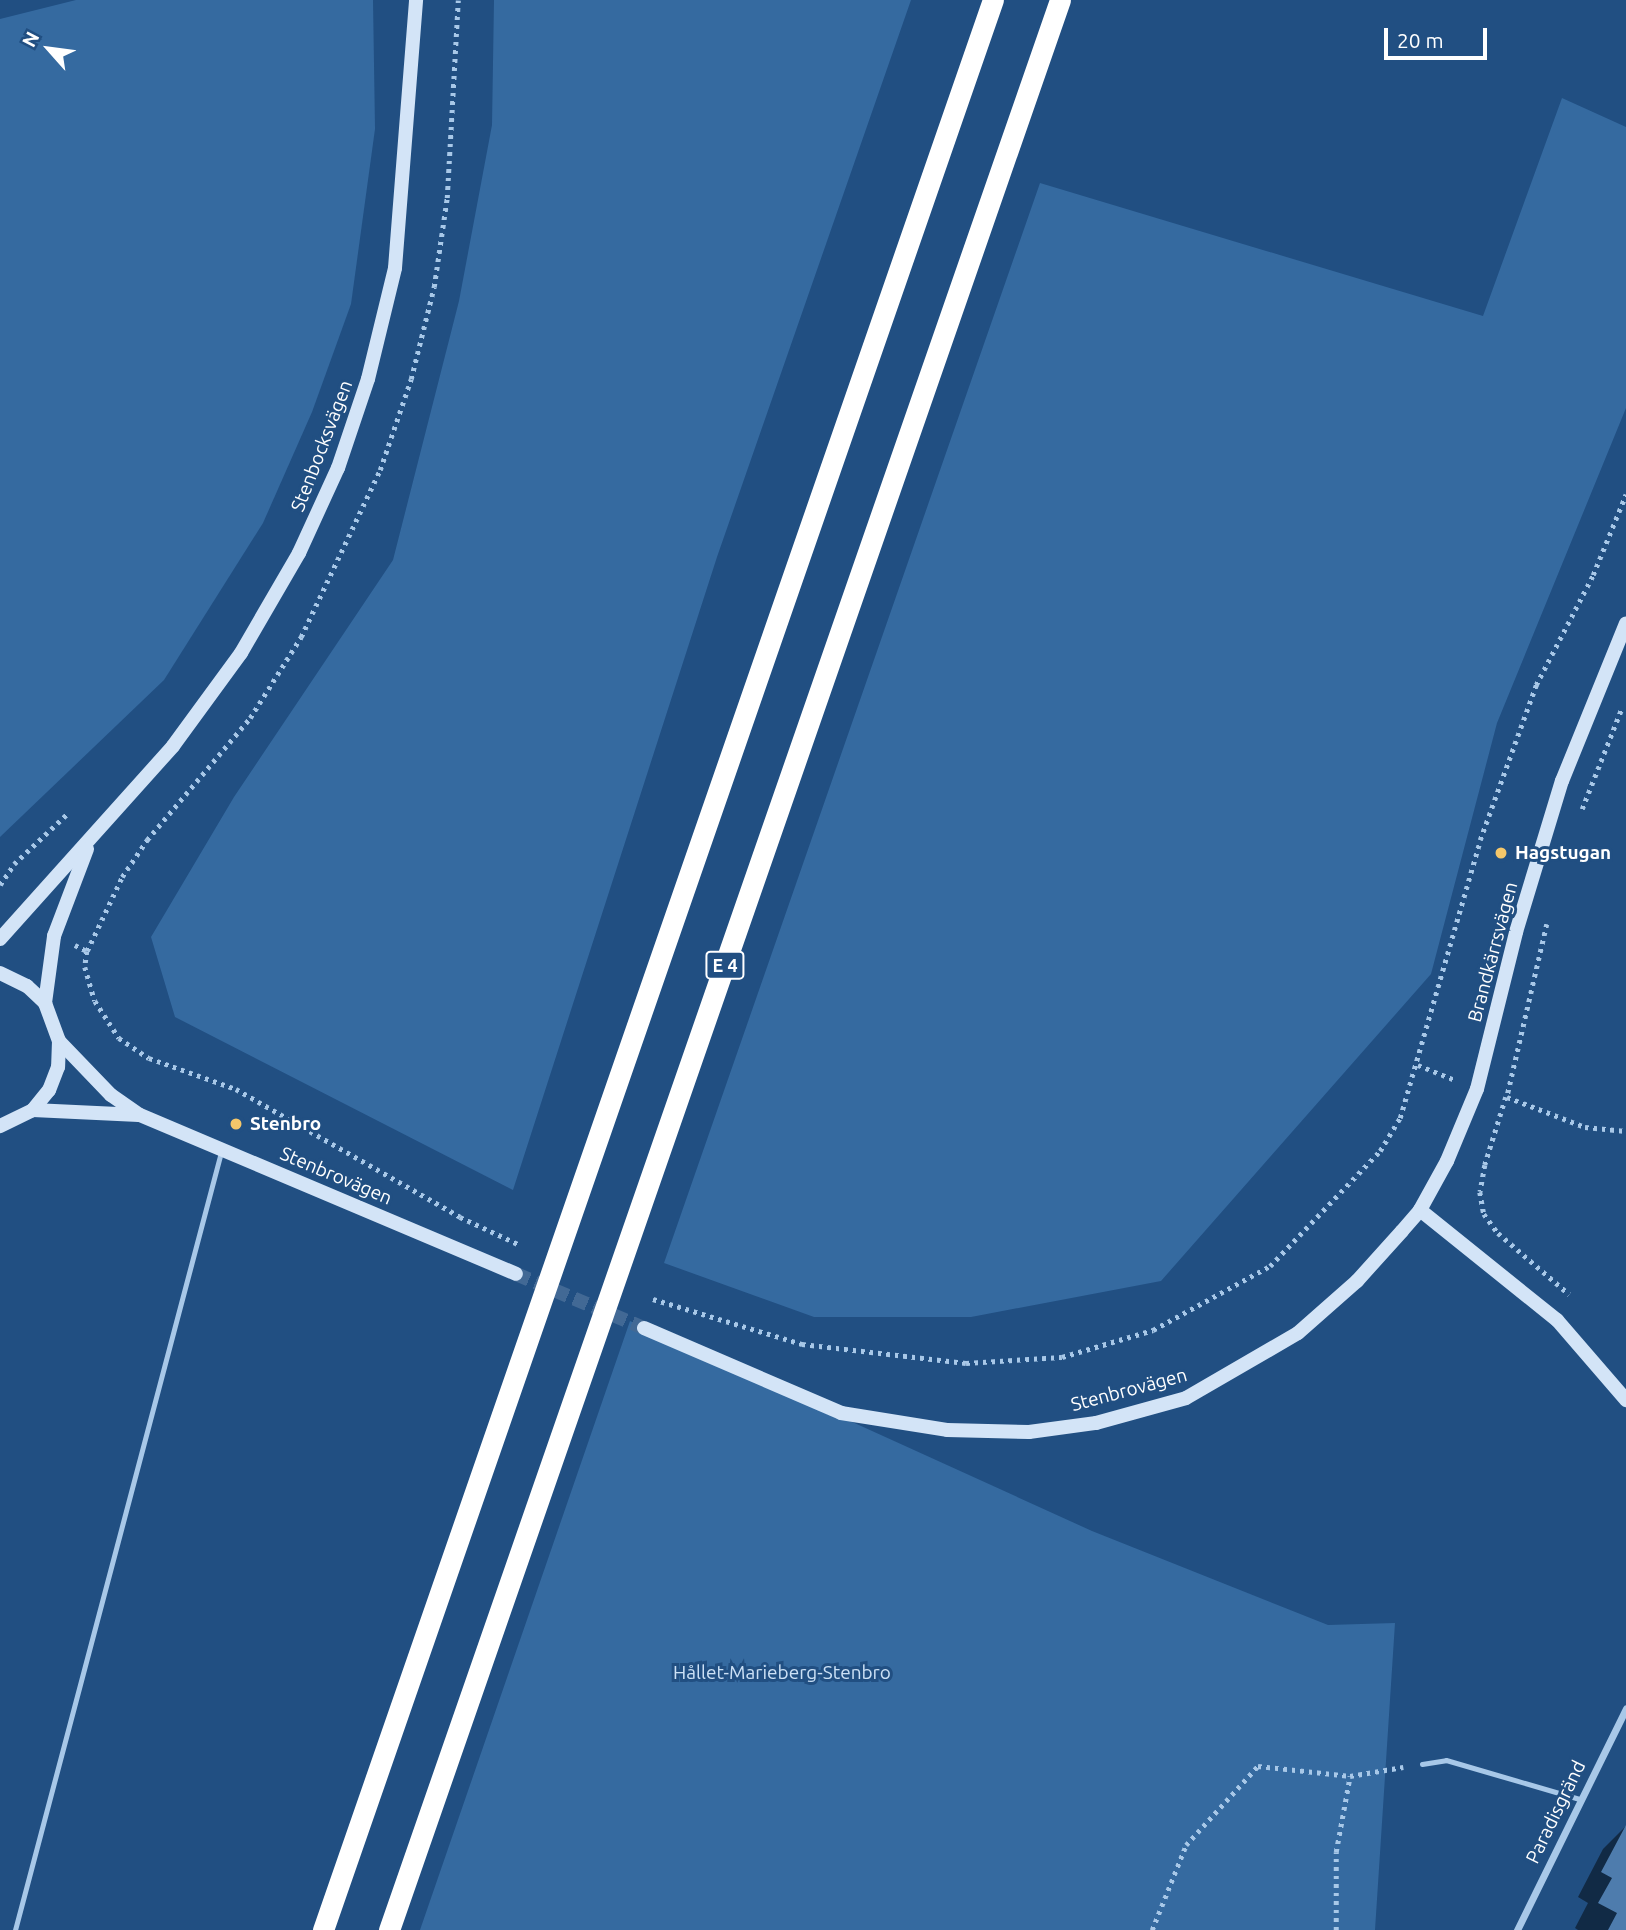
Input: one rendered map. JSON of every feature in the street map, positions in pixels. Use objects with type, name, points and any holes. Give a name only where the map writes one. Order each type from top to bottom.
[{"type":"highway","points":[[323,1930],[993,0]]},
{"type":"highway","name":"E 4","points":[[388,1930],[1060,0]]},
{"type":"street","name":"Stenbocksvägen","points":[[0,939],[173,746],[241,653],[299,554],[338,468],[368,379],[395,268],[416,0]]},
{"type":"street","name":"Brandkärrsvägen","points":[[1420,1210],[1477,1089],[1516,932],[1562,781],[1626,623]]},
{"type":"street","name":"Stenbocksvägen","points":[[45,1003],[54,936],[92,838]]},
{"type":"street","points":[[0,974],[27,986],[45,1003]]},
{"type":"street","name":"Stenbrovägen","points":[[45,1003],[60,1041],[110,1095],[140,1115],[516,1274]]},
{"type":"street","points":[[33,1110],[49,1090],[58,1067],[60,1041]]},
{"type":"street","name":"Stenbrovägen","points":[[0,1126],[33,1110],[140,1115]]},
{"type":"street","points":[[1420,1210],[1557,1320],[1626,1400]]},
{"type":"street","name":"Stenbrovägen","points":[[644,1328],[841,1413],[947,1430],[1029,1432],[1096,1423],[1186,1398],[1278,1347],[1357,1281],[1420,1210]]},
{"type":"street","name":"Paradisgränd","points":[[1517,1930],[1626,1708]]},
{"type":"lane","points":[[15,1930],[222,1149]]},
{"type":"lane","points":[[1422,1764],[1446,1760],[1579,1799]]},
{"type":"path","points":[[653,1299],[802,1344],[966,1363],[1062,1357],[1153,1330],[1270,1266],[1380,1152],[1400,1118],[1418,1065],[1480,840],[1531,698],[1593,575],[1626,494]]},
{"type":"path","points":[[1581,811],[1626,696]]},
{"type":"path","points":[[0,886],[14,864],[67,814]]},
{"type":"path","points":[[1550,910],[1507,1097],[1485,1165],[1480,1192],[1484,1214],[1497,1233],[1572,1297]]},
{"type":"path","points":[[54,936],[87,951],[85,967],[103,1019],[119,1038],[149,1058],[236,1089],[460,1217],[520,1245]]},
{"type":"path","points":[[1418,1065],[1585,1127],[1626,1132]]},
{"type":"path","points":[[1152,1930],[1186,1845],[1258,1766],[1350,1776],[1422,1764]]},
{"type":"path","points":[[1336,1930],[1336,1852],[1350,1776]]},
{"type":"green space","points":[[76,0],[373,0],[375,129],[351,304],[312,412],[263,523],[164,680],[0,837],[0,19]]},
{"type":"green space","points":[[494,0],[911,0],[717,557],[513,1190],[175,1017],[151,937],[234,797],[393,560],[459,301],[492,125]]},
{"type":"green space","points":[[1562,98],[1626,127],[1626,408],[1497,723],[1431,974],[1161,1281],[971,1317],[814,1317],[664,1263],[1040,183],[1483,316]]},
{"type":"green space","name":"Hållet-Marieberg-Stenbro","points":[[630,1321],[1092,1531],[1328,1625],[1395,1623],[1375,1930],[420,1930]]},
{"type":"building","points":[[1626,1825],[1626,1930],[1608,1930],[1617,1913],[1598,1903],[1612,1878],[1601,1872]]},
{"type":"tunnel","points":[[516,1274],[644,1328]]},
{"type":"place","name":"Hagstugan","points":[[1501,853]]},
{"type":"place","name":"Stenbro","points":[[236,1124]]}]
